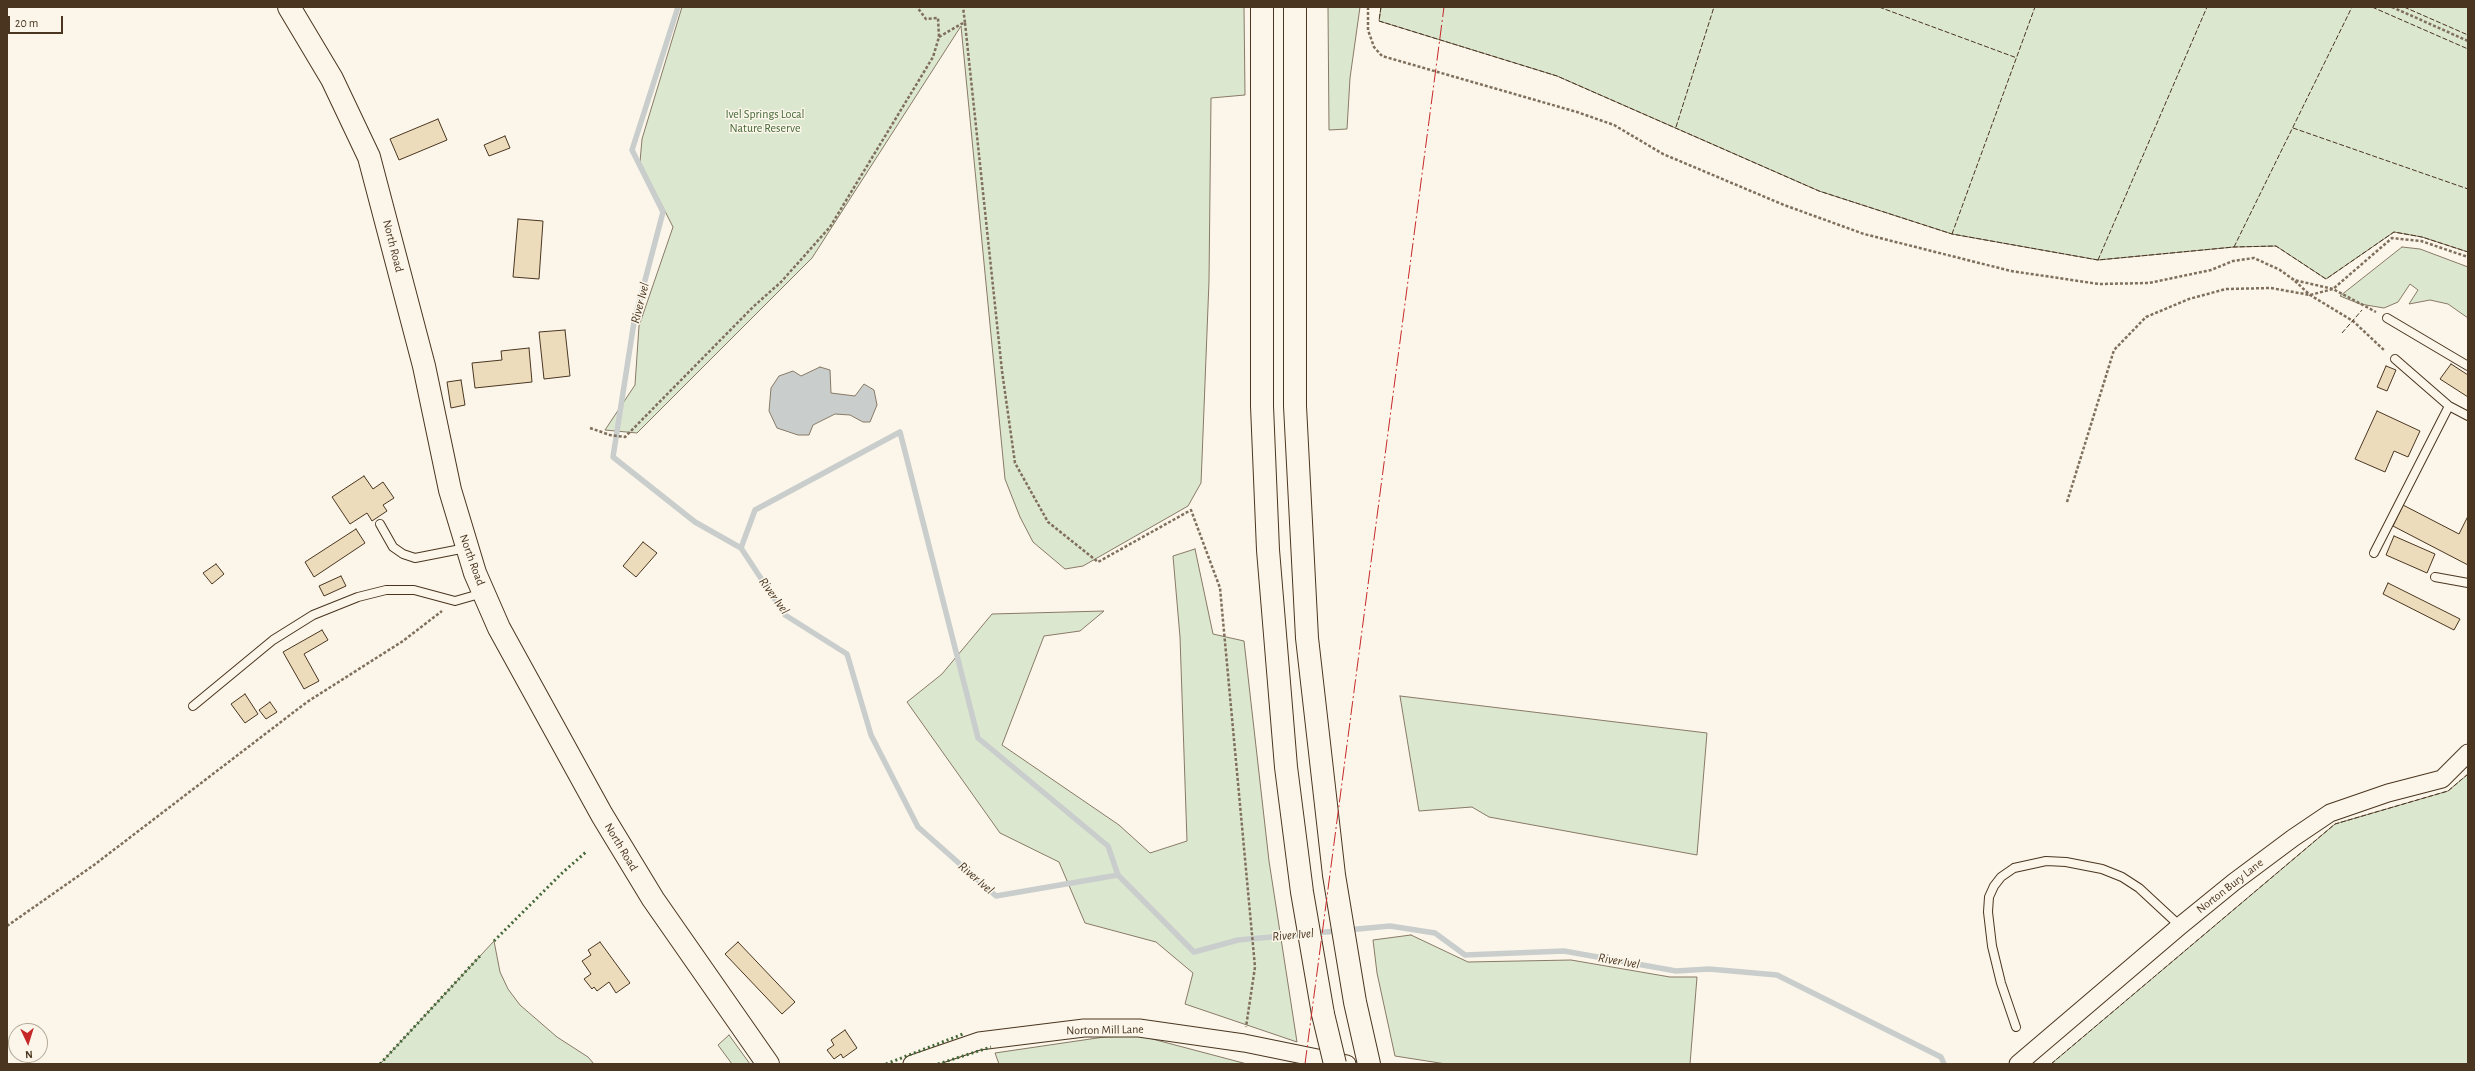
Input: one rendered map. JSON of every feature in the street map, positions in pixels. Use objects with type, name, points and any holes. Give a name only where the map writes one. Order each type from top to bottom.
[{"type":"main road","name":"North Road","points":[[289,7],[332,79],[369,157],[424,366],[450,490],[466,548],[484,593],[512,654],[606,821],[653,899],[768,1064]]},
{"type":"main road","points":[[1262,7],[1262,406],[1268,550],[1286,767],[1302,892],[1323,1014],[1335,1064]]},
{"type":"main road","points":[[1295,7],[1295,406],[1300,527],[1307,638],[1320,769],[1334,876],[1355,1002],[1369,1064]]},
{"type":"street","name":"Norton Bury Lane","points":[[2018,1064],[2234,882],[2330,813],[2388,793],[2442,779],[2468,753]]},
{"type":"street","name":"Norton Mill Lane","points":[[912,1064],[979,1041],[1084,1028],[1139,1028],[1244,1043],[1347,1064]]},
{"type":"lane","points":[[2387,318],[2468,366]]},
{"type":"lane","points":[[2395,359],[2450,406],[2468,416]]},
{"type":"lane","points":[[2374,553],[2450,406]]},
{"type":"lane","points":[[380,524],[393,548],[403,554],[415,558],[466,548]]},
{"type":"lane","points":[[2435,578],[2468,583]]},
{"type":"lane","points":[[193,706],[273,640],[313,615],[351,600],[386,590],[407,590],[455,601],[484,593]]},
{"type":"lane","points":[[2016,1027],[2001,983],[1992,946],[1988,912],[1989,897],[1994,886],[2001,877],[2014,868],[2046,861],[2102,869],[2122,877],[2139,888],[2180,926]]},
{"type":"path","points":[[590,428],[610,435],[626,437],[753,307],[781,282],[830,227],[905,105],[932,57],[940,37],[938,18],[926,19],[916,7]]},
{"type":"path","points":[[963,7],[1001,363],[1015,462],[1048,522],[1098,562],[1191,510],[1220,588],[1255,967],[1244,1043]]},
{"type":"path","points":[[1368,7],[1368,30],[1374,47],[1382,56],[1577,112],[1614,125],[1663,154],[1784,205],[1864,234],[1963,261],[2069,281],[2099,284],[2150,283],[2211,270],[2233,261],[2254,258],[2280,270],[2294,280],[2310,295],[2353,321],[2395,359]]},
{"type":"path","points":[[2392,7],[2468,40]]},
{"type":"path","points":[[940,37],[965,23]]},
{"type":"path","points":[[2067,502],[2114,350],[2146,317],[2189,299],[2226,288],[2271,288],[2310,295],[2333,289],[2392,238],[2421,241],[2468,257]]},
{"type":"path","points":[[2294,280],[2333,289],[2387,318]]},
{"type":"path","points":[[7,926],[94,865],[307,702],[403,641],[455,601]]},
{"type":"green space","name":"Ivel Springs Local Nature Reserve","points":[[682,7],[1244,7],[1245,95],[1211,98],[1209,281],[1201,483],[1188,506],[1083,566],[1065,569],[1033,542],[1020,517],[1005,479],[961,26],[812,258],[637,433],[605,430],[635,385],[639,326],[673,227],[640,162],[642,139]]},
{"type":"green space","points":[[1328,7],[1360,7],[1350,78],[1347,129],[1329,130]]},
{"type":"green space","points":[[1381,7],[2468,7],[2468,252],[2422,237],[2394,232],[2326,279],[2276,246],[2234,247],[2098,260],[1952,234],[1819,191],[1557,76],[1379,21]]},
{"type":"green space","points":[[2402,247],[2420,249],[2468,267],[2468,318],[2448,304],[2430,300],[2409,304],[2418,290],[2410,284],[2398,302],[2384,308],[2360,304],[2340,296]]},
{"type":"green space","points":[[1195,549],[1213,634],[1244,641],[1269,861],[1297,1042],[1185,1004],[1193,973],[1156,942],[1085,923],[1059,862],[1000,833],[907,702],[942,674],[992,614],[1104,611],[1080,631],[1044,636],[1002,745],[1119,825],[1150,853],[1187,841],[1180,637],[1173,556]]},
{"type":"green space","points":[[1400,696],[1707,733],[1697,855],[1489,817],[1472,807],[1419,811]]},
{"type":"green space","points":[[2468,774],[2468,1064],[2051,1064],[2335,824],[2448,791]]},
{"type":"green space","points":[[1411,935],[1468,962],[1571,960],[1670,977],[1697,977],[1690,1064],[1446,1064],[1395,1056],[1377,973],[1373,940]]},
{"type":"green space","points":[[494,941],[500,972],[508,989],[520,1005],[557,1037],[588,1057],[594,1064],[380,1064]]},
{"type":"green space","points":[[729,1035],[750,1064],[732,1064],[718,1045]]},
{"type":"green space","points":[[1141,1036],[1247,1064],[999,1064],[995,1053],[1104,1037]]},
{"type":"shaded area","points":[[820,367],[830,370],[831,393],[855,396],[864,384],[874,390],[877,405],[870,422],[863,422],[850,415],[835,414],[813,425],[809,435],[798,435],[777,428],[769,411],[771,388],[779,376],[793,371],[801,376]]},
{"type":"building","points":[[438,119],[447,140],[399,160],[390,139]]},
{"type":"building","points":[[505,136],[510,148],[489,156],[484,145]]},
{"type":"building","points":[[518,219],[543,221],[539,279],[513,277]]},
{"type":"building","points":[[565,330],[570,376],[544,379],[539,332]]},
{"type":"building","points":[[529,348],[532,382],[475,388],[472,363],[502,360],[501,351]]},
{"type":"building","points":[[2451,364],[2468,375],[2468,397],[2440,379]]},
{"type":"building","points":[[2386,366],[2396,370],[2387,391],[2377,387]]},
{"type":"building","points":[[461,380],[465,405],[451,408],[447,382]]},
{"type":"building","points":[[2377,411],[2420,431],[2408,457],[2394,451],[2385,472],[2355,459]]},
{"type":"building","points":[[364,476],[373,489],[383,482],[394,498],[383,505],[387,511],[372,521],[367,513],[350,524],[332,497]]},
{"type":"building","points":[[2403,505],[2459,534],[2468,516],[2468,565],[2393,526]]},
{"type":"building","points":[[356,529],[365,543],[314,577],[305,562]]},
{"type":"building","points":[[2394,536],[2435,554],[2427,573],[2386,555]]},
{"type":"building","points":[[643,542],[657,553],[636,577],[623,566]]},
{"type":"building","points":[[216,564],[224,574],[212,584],[203,573]]},
{"type":"building","points":[[341,576],[346,586],[324,596],[319,586]]},
{"type":"building","points":[[2388,583],[2460,619],[2454,630],[2383,594]]},
{"type":"building","points":[[322,630],[328,640],[304,654],[319,681],[304,689],[283,652]]},
{"type":"building","points":[[245,694],[258,714],[245,723],[231,704]]},
{"type":"building","points":[[270,702],[277,712],[266,719],[259,710]]},
{"type":"building","points":[[600,942],[630,983],[616,993],[609,982],[597,991],[594,987],[592,989],[584,979],[591,974],[582,961],[591,955],[588,950]]},
{"type":"building","points":[[738,942],[795,1002],[782,1014],[725,954]]},
{"type":"building","points":[[845,1030],[857,1048],[843,1058],[841,1054],[834,1059],[827,1050],[834,1045],[831,1040]]},
{"type":"waterway","name":"River Ivel","points":[[678,7],[632,150],[663,212],[634,322],[613,457],[695,522],[741,548],[785,615],[847,654],[871,735],[918,827],[996,896],[1118,875],[1194,952],[1238,940],[1305,934]]},
{"type":"waterway","points":[[741,548],[755,510],[900,432],[978,738],[1108,846],[1118,875]]},
{"type":"waterway","name":"River Ivel","points":[[1347,930],[1390,926],[1435,933],[1465,955],[1564,951],[1676,971],[1709,969],[1777,975],[1941,1057],[1944,1064]]},
{"type":"waterway","name":"River Ivel","points":[[1313,933],[1338,931]]},
{"type":"hedge","points":[[494,941],[561,874],[586,852]]},
{"type":"hedge","points":[[380,1064],[480,956]]},
{"type":"hedge","points":[[886,1064],[963,1034]]},
{"type":"hedge","points":[[938,1064],[991,1047]]},
{"type":"fence","points":[[1381,7],[1379,21],[1557,76],[1819,191],[1952,234],[2098,260],[2234,247],[2276,246],[2326,279],[2394,232],[2422,237],[2468,252]]},
{"type":"fence","points":[[1676,127],[1714,7]]},
{"type":"fence","points":[[1879,7],[2017,58]]},
{"type":"fence","points":[[1952,234],[2035,7]]},
{"type":"fence","points":[[2098,260],[2207,7]]},
{"type":"fence","points":[[2234,247],[2352,7]]},
{"type":"fence","points":[[2372,7],[2468,49]]},
{"type":"fence","points":[[2404,7],[2468,35]]},
{"type":"fence","points":[[2293,128],[2468,189]]},
{"type":"fence","points":[[2342,333],[2362,310]]},
{"type":"fence","points":[[2051,1064],[2335,824],[2448,791],[2468,774]]},
{"type":"power","points":[[1305,1064],[1444,7]]}]
